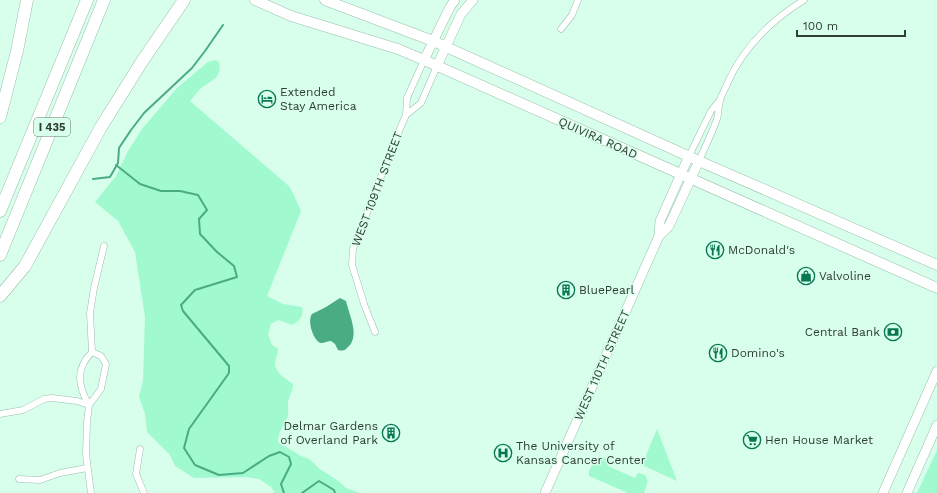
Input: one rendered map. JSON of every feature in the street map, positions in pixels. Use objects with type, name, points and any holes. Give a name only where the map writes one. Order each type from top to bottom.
[{"type":"highway","points":[[0,117],[17,51],[27,0]]},
{"type":"highway","name":"I 435","points":[[0,210],[87,0]]},
{"type":"highway","name":"I 435","points":[[0,254],[104,0]]},
{"type":"highway","points":[[0,296],[25,266],[101,127],[122,92],[184,0]]},
{"type":"main road","name":"QUIVIRA ROAD","points":[[255,0],[291,16],[398,49],[937,288]]},
{"type":"main road","name":"QUIVIRA ROAD","points":[[325,0],[433,41],[699,161],[937,265]]},
{"type":"street","name":"WEST 109TH STREET","points":[[406,116],[421,103],[461,14],[473,0]]},
{"type":"street","points":[[562,29],[572,15],[578,0]]},
{"type":"street","name":"WEST 110TH STREET","points":[[686,176],[689,156],[710,111],[719,101],[736,66],[756,38],[772,22],[787,10],[804,0]]},
{"type":"street","name":"WEST 109TH STREET","points":[[375,332],[364,304],[352,265],[353,248],[406,116],[407,98],[452,3]]},
{"type":"street","points":[[452,3],[461,14]]},
{"type":"street","name":"WEST 110TH STREET","points":[[544,493],[659,236],[660,221],[686,176],[699,161],[718,118],[719,101]]},
{"type":"street","points":[[89,405],[82,394],[80,386],[81,371],[84,360],[92,352],[90,313],[104,246]]},
{"type":"street","points":[[91,493],[87,468],[86,444],[89,405],[101,388],[106,364],[102,356],[92,352]]},
{"type":"street","points":[[883,493],[937,371]]},
{"type":"street","points":[[0,414],[23,410],[44,399],[52,398],[77,401],[89,405]]},
{"type":"street","points":[[907,493],[937,425]]},
{"type":"street","points":[[140,449],[136,474],[144,493]]},
{"type":"street","points":[[19,479],[40,480],[60,473],[87,468]]},
{"type":"shaded area","points":[[215,60],[219,62],[220,68],[217,76],[200,89],[190,101],[290,187],[301,211],[267,296],[283,304],[302,307],[301,318],[299,320],[292,325],[278,320],[271,324],[268,334],[272,345],[278,349],[275,362],[276,369],[293,384],[288,403],[288,415],[280,432],[278,442],[307,458],[318,468],[337,480],[346,488],[360,493],[275,493],[271,487],[259,479],[246,477],[194,478],[175,466],[170,455],[147,432],[145,414],[139,397],[143,380],[145,317],[135,252],[118,221],[95,202],[116,176],[128,151],[142,129],[177,88],[208,62]]},
{"type":"shaded area","points":[[340,298],[346,301],[354,332],[351,343],[342,351],[338,350],[335,344],[331,341],[321,343],[318,341],[313,335],[310,321],[312,314]]},
{"type":"shaded area","points":[[657,429],[677,481],[642,465]]},
{"type":"shaded area","points":[[937,450],[937,493],[917,493]]},
{"type":"shaded area","points":[[604,457],[610,460],[608,466],[635,478],[638,473],[645,475],[648,481],[644,493],[628,493],[589,476],[593,464]]},
{"type":"waterway","points":[[93,179],[110,177],[118,163],[119,148],[131,130],[144,113],[192,68],[223,25]]},
{"type":"waterway","points":[[116,165],[140,184],[161,191],[180,191],[198,195],[207,210],[199,219],[200,234],[217,252],[234,266],[237,277],[195,290],[181,305],[183,311],[229,366],[229,373],[189,429],[184,448],[195,465],[219,475],[243,473],[269,456],[280,452],[289,457],[291,464],[281,484],[284,493]]},
{"type":"waterway","points":[[302,493],[319,481],[334,490],[335,493]]},
{"type":"place","name":"Extended Stay America","points":[[267,99]]},
{"type":"place","name":"McDonald's","points":[[715,250]]},
{"type":"place","name":"Valvoline","points":[[806,276]]},
{"type":"place","name":"BluePearl","points":[[566,290]]},
{"type":"place","name":"Central Bank","points":[[893,332]]},
{"type":"place","name":"Domino's","points":[[718,353]]},
{"type":"place","name":"Delmar Gardens of Overland Park","points":[[391,433]]},
{"type":"place","name":"Hen House Market","points":[[752,440]]},
{"type":"place","name":"The University of Kansas Cancer Center","points":[[503,453]]}]
